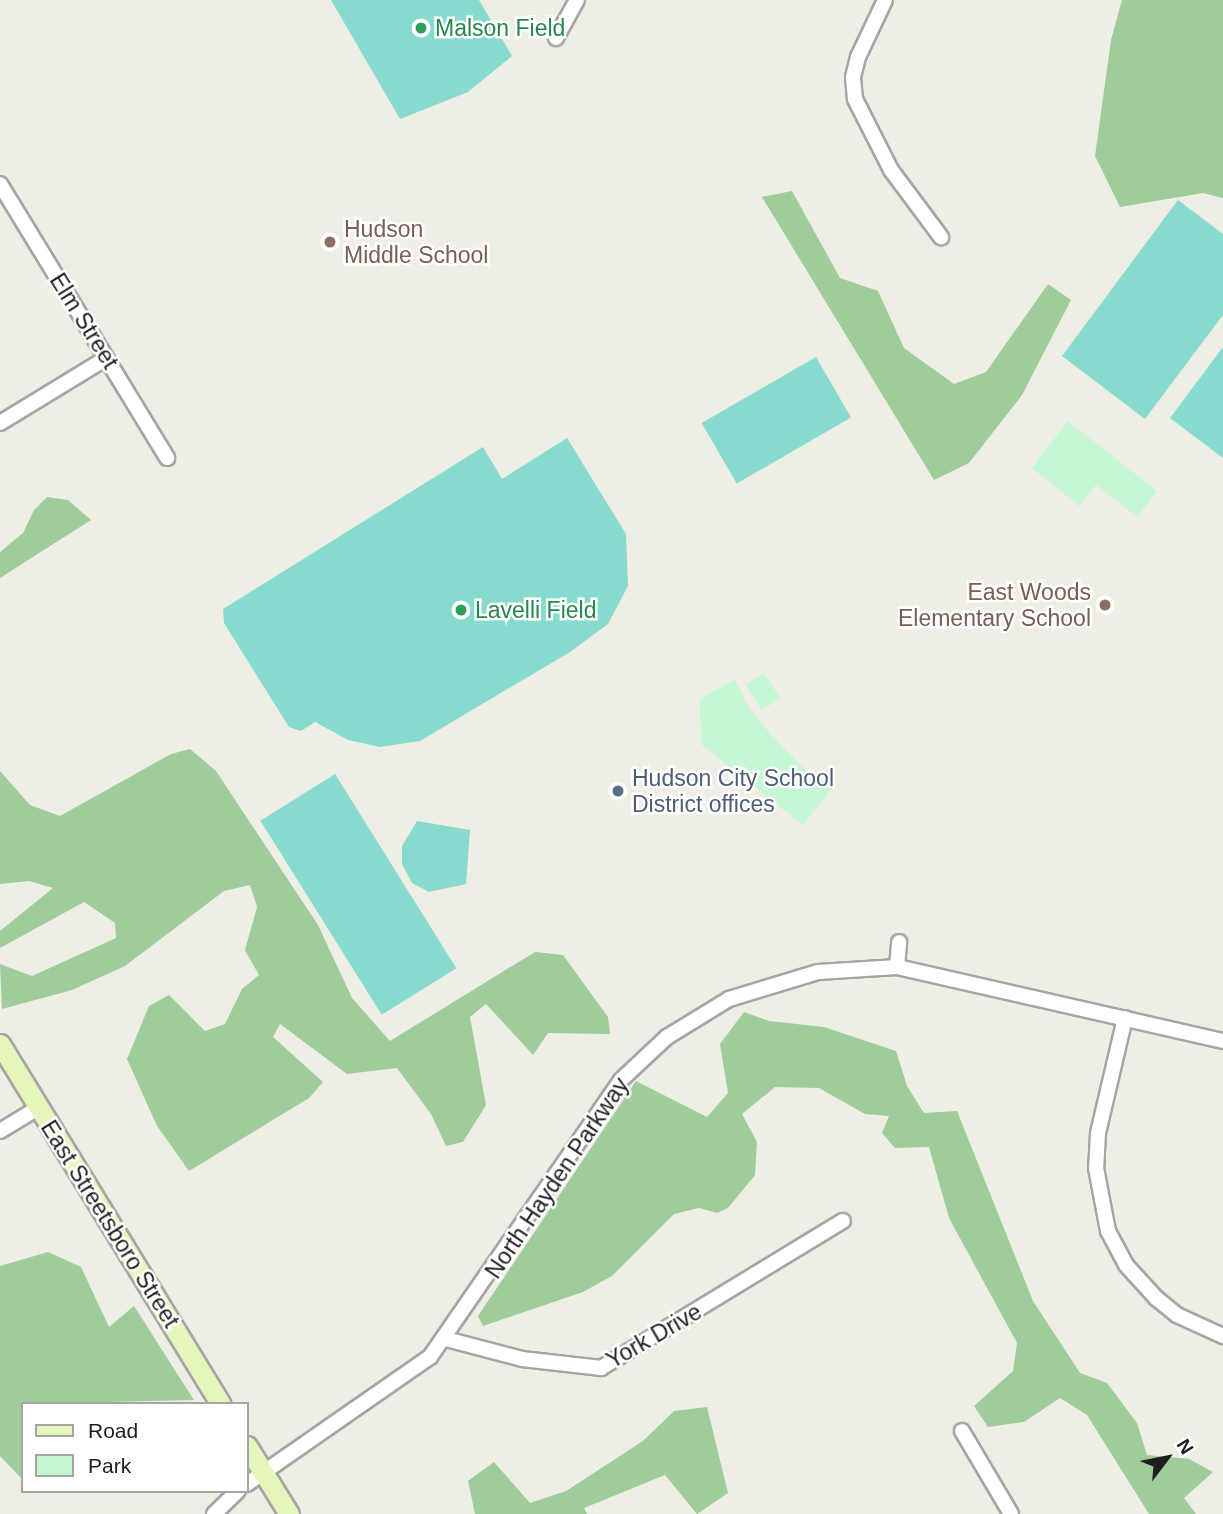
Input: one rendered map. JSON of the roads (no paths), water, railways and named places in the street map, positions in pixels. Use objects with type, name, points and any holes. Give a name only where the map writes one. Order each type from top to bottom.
[{"type":"main road","name":"East Streetsboro Street","points":[[0,1044],[220,1402]]},
{"type":"main road","points":[[248,1448],[289,1514]]},
{"type":"street","points":[[556,38],[577,0]]},
{"type":"street","points":[[885,0],[858,57],[853,77],[855,99],[885,160],[941,237]]},
{"type":"street","name":"Elm Street","points":[[0,184],[167,458]]},
{"type":"street","points":[[0,423],[105,359]]},
{"type":"street","points":[[897,967],[898,942]]},
{"type":"street","name":"North Hayden Parkway","points":[[248,1483],[413,1371],[446,1339],[603,1102],[667,1037],[729,999],[783,979],[818,972],[897,967],[1223,1041]]},
{"type":"street","points":[[1125,1018],[1098,1133],[1096,1167],[1105,1222],[1126,1265],[1156,1298],[1177,1314],[1223,1336]]},
{"type":"street","points":[[0,1131],[38,1108]]},
{"type":"street","name":"York Drive","points":[[446,1339],[522,1359],[601,1368],[843,1221]]},
{"type":"street","points":[[962,1431],[1011,1514]]},
{"type":"street","points":[[214,1514],[236,1493]]},
{"type":"place","name":"Malson Field","points":[[421,28]]},
{"type":"place","name":"Hudson Middle School","points":[[330,242]]},
{"type":"place","name":"East Woods Elementary School","points":[[1105,605]]},
{"type":"place","name":"Lavelli Field","points":[[461,610]]},
{"type":"place","name":"Hudson City School District offices","points":[[618,791]]}]
